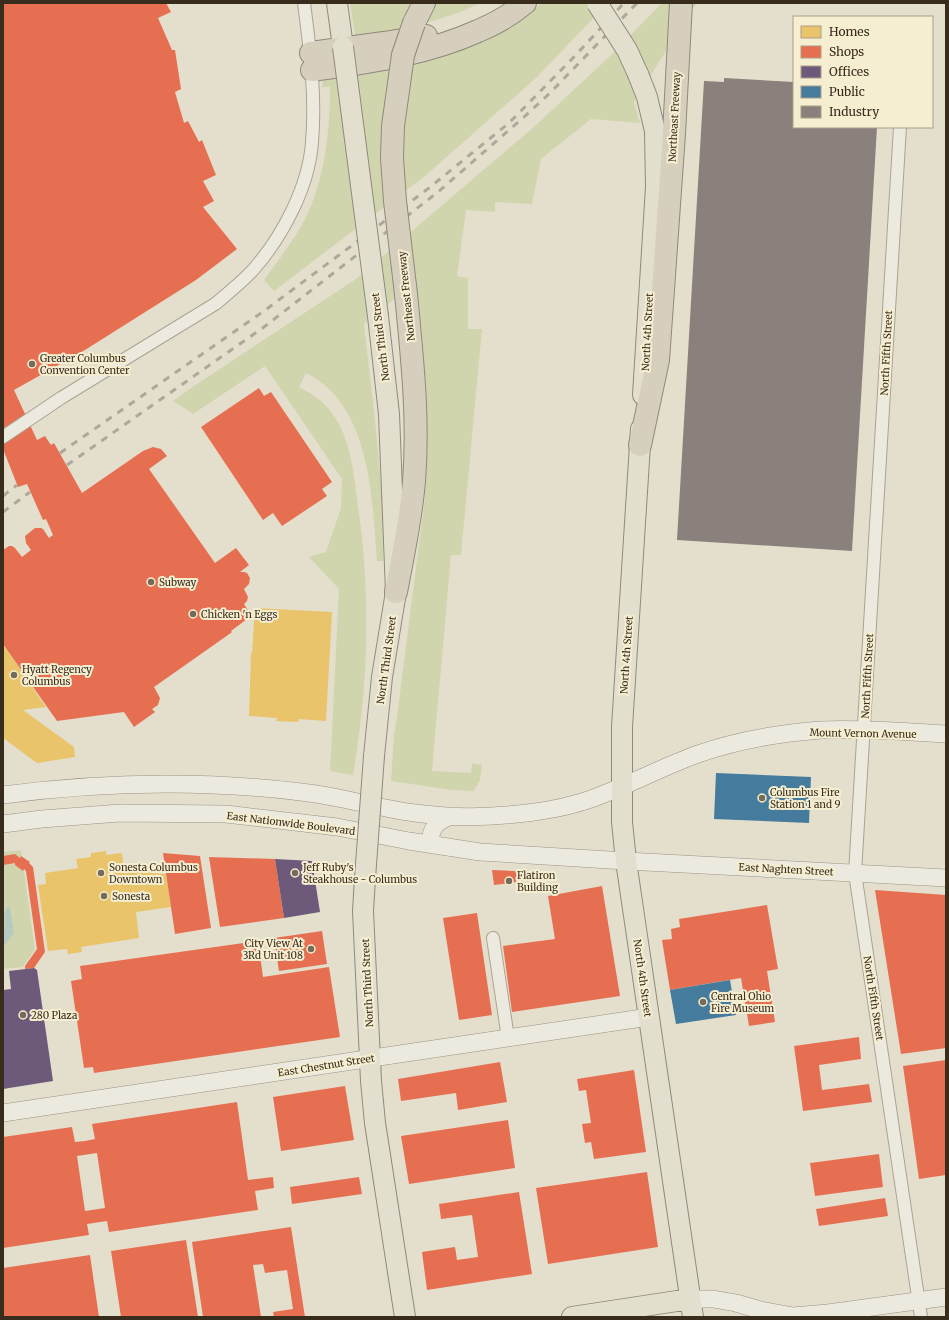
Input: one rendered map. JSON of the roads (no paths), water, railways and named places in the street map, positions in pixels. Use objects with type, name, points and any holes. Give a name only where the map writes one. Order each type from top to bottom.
[{"type":"highway","name":"Northeast Freeway","points":[[396,592],[411,511],[416,450],[416,405],[414,371],[395,201],[392,158],[393,126],[403,55],[414,23],[424,3]]},
{"type":"highway","points":[[311,62],[384,43],[426,36],[453,27],[500,3]]},
{"type":"highway","points":[[311,62],[370,62],[425,51],[458,40],[494,24],[525,3]]},
{"type":"highway","name":"Northeast Freeway","points":[[640,445],[658,360],[681,3]]},
{"type":"main road","name":"North Third Street","points":[[337,3],[378,316],[389,414],[396,592],[382,677],[374,756],[363,911],[369,1058],[375,1123],[405,1317]]},
{"type":"main road","name":"North 4th Street","points":[[597,3],[627,50],[638,74],[647,97],[655,131],[656,187],[622,728],[622,822],[626,861],[692,1308]]},
{"type":"main road","name":"Mount Vernon Avenue","points":[[621,786],[699,754],[740,743],[780,735],[821,730],[946,734]]},
{"type":"main road","points":[[3,795],[52,788],[110,785],[165,783],[227,785],[310,793],[414,813],[451,816],[503,816],[529,813],[590,799],[621,786]]},
{"type":"main road","name":"East Nationwide Boulevard","points":[[3,824],[42,819],[111,814],[226,814],[337,827],[480,852],[626,861]]},
{"type":"main road","points":[[428,844],[431,831],[435,826],[439,822],[451,816]]},
{"type":"main road","name":"East Naghten Street","points":[[626,861],[946,878]]},
{"type":"main road","name":"East Chestnut Street","points":[[3,1113],[649,1017]]},
{"type":"main road","points":[[572,1317],[692,1308],[707,1299],[736,1303],[760,1310],[793,1316],[920,1309],[946,1297]]},
{"type":"street","points":[[3,437],[61,398],[214,304],[236,287],[267,252],[282,230],[296,203],[307,170],[312,143],[313,107],[311,62],[304,3]]},
{"type":"street","name":"North Fifth Street","points":[[900,128],[855,873],[920,1309]]},
{"type":"street","points":[[493,938],[508,1038]]},
{"type":"railway","points":[[60,453],[264,311],[429,188],[509,123],[572,59],[624,3]]},
{"type":"railway","points":[[67,465],[264,327],[438,192],[551,92],[637,3]]},
{"type":"railway","points":[[3,496],[17,485]]},
{"type":"railway","points":[[3,512],[30,492]]},
{"type":"place","name":"Greater Columbus Convention Center","points":[[32,364]]},
{"type":"place","name":"Subway","points":[[151,582]]},
{"type":"place","name":"Chicken 'n Eggs","points":[[193,614]]},
{"type":"place","name":"Hyatt Regency Columbus","points":[[14,675]]},
{"type":"place","name":"Columbus Fire Station 1 and 9","points":[[762,798]]},
{"type":"place","name":"Sonesta Columbus Downtown","points":[[101,873]]},
{"type":"place","name":"Jeff Ruby's Steakhouse - Columbus","points":[[295,873]]},
{"type":"place","name":"Flatiron Building","points":[[509,881]]},
{"type":"place","name":"Sonesta","points":[[104,896]]},
{"type":"place","name":"City View At 3Rd Unit 108","points":[[311,949]]},
{"type":"place","name":"Central Ohio Fire Museum","points":[[703,1002]]},
{"type":"place","name":"280 Plaza","points":[[23,1015]]}]
